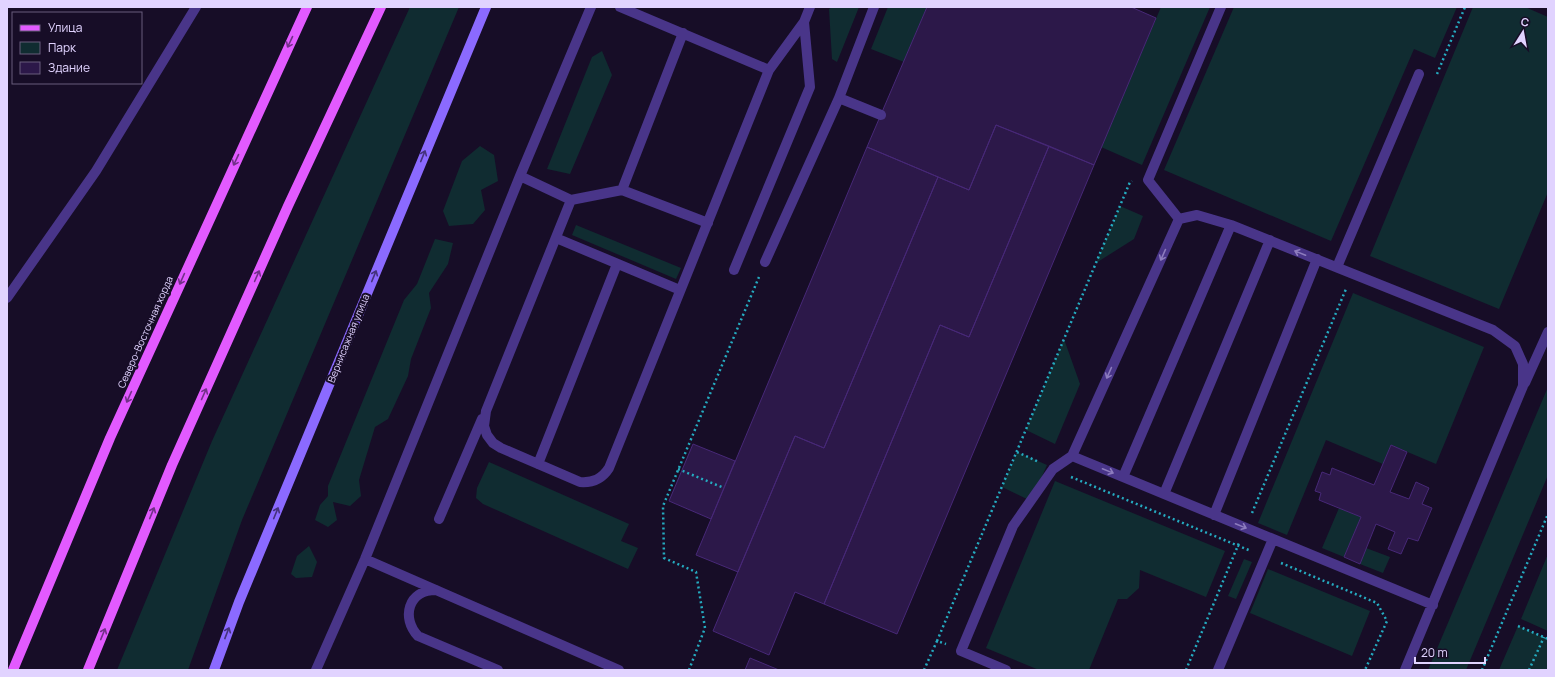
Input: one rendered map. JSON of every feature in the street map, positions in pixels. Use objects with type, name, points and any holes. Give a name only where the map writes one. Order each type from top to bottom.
[{"type":"main road","name":"Северо-Восточная хорда","points":[[13,670],[110,438],[307,7]]},
{"type":"main road","points":[[88,670],[172,465],[285,213],[382,7]]},
{"type":"street","name":"Вернисажная улица","points":[[214,670],[239,602],[486,7]]},
{"type":"lane","points":[[7,298],[96,171],[196,7]]},
{"type":"lane","points":[[316,670],[365,559],[520,176],[591,7]]},
{"type":"lane","points":[[620,7],[769,70]]},
{"type":"lane","points":[[486,411],[484,426],[487,435],[493,443],[501,448],[580,482],[593,482],[604,475],[609,468],[769,70],[804,22],[810,7]]},
{"type":"lane","points":[[765,262],[839,98],[874,7]]},
{"type":"lane","points":[[1179,220],[1148,180],[1221,7]]},
{"type":"lane","points":[[734,270],[810,87],[804,22]]},
{"type":"lane","points":[[622,190],[683,33]]},
{"type":"lane","points":[[1337,267],[1419,74]]},
{"type":"lane","points":[[839,98],[881,115]]},
{"type":"lane","points":[[520,176],[571,200],[622,190],[708,223]]},
{"type":"lane","points":[[439,519],[486,411],[571,200]]},
{"type":"lane","points":[[1006,670],[961,651],[1013,526],[1053,469],[1072,456],[1179,220],[1196,215],[1231,225],[1493,330],[1515,346],[1523,364],[1523,386]]},
{"type":"lane","points":[[1123,477],[1231,225]]},
{"type":"lane","points":[[556,238],[680,290]]},
{"type":"lane","points":[[1164,494],[1270,240]]},
{"type":"lane","points":[[1214,515],[1317,259]]},
{"type":"lane","points":[[538,464],[617,264]]},
{"type":"lane","points":[[1405,670],[1523,386],[1548,332]]},
{"type":"lane","points":[[1072,456],[1433,605]]},
{"type":"lane","points":[[1218,670],[1273,539]]},
{"type":"lane","points":[[365,559],[620,670]]},
{"type":"lane","points":[[436,590],[430,590],[422,593],[415,598],[410,605],[408,614],[409,622],[413,630],[418,636],[498,670]]},
{"type":"path","points":[[1435,79],[1465,7]]},
{"type":"path","points":[[924,670],[1130,182],[1148,180]]},
{"type":"path","points":[[689,670],[705,628],[696,572],[664,558],[663,506],[765,262]]},
{"type":"path","points":[[1186,670],[1352,273]]},
{"type":"path","points":[[1017,452],[1053,469],[1377,603],[1387,621],[1365,670]]},
{"type":"path","points":[[678,469],[724,488]]},
{"type":"path","points":[[1482,670],[1548,514]]},
{"type":"path","points":[[1518,626],[1548,638]]},
{"type":"path","points":[[1530,670],[1544,637]]},
{"type":"path","points":[[937,641],[961,651]]},
{"type":"green space","points":[[410,7],[459,7],[242,520],[188,670],[117,670],[212,441]]},
{"type":"green space","points":[[832,7],[859,7],[837,62],[832,59],[829,9]]},
{"type":"green space","points":[[888,7],[927,7],[904,62],[871,49]]},
{"type":"green space","points":[[1161,7],[1210,7],[1142,165],[1101,147]]},
{"type":"green space","points":[[1234,7],[1457,7],[1435,58],[1414,49],[1331,241],[1164,170]]},
{"type":"green space","points":[[1473,7],[1525,7],[1548,17],[1548,192],[1499,309],[1370,256]]},
{"type":"green space","points":[[602,51],[612,75],[570,174],[547,169],[592,57]]},
{"type":"green space","points":[[480,146],[494,155],[498,181],[481,190],[485,210],[473,224],[449,226],[443,211],[462,161]]},
{"type":"green space","points":[[1120,206],[1143,216],[1134,239],[1096,263]]},
{"type":"green space","points":[[576,225],[681,268],[676,279],[572,235]]},
{"type":"green space","points":[[435,239],[453,243],[448,264],[429,293],[431,308],[411,359],[408,376],[388,419],[375,427],[359,480],[361,496],[350,506],[333,502],[337,520],[328,527],[315,520],[320,505],[328,496],[328,486],[404,300],[417,284]]},
{"type":"green space","points":[[1353,293],[1484,347],[1436,464],[1391,445],[1383,464],[1326,440],[1287,535],[1258,523]]},
{"type":"green space","points":[[1064,339],[1080,384],[1055,444],[1026,430]]},
{"type":"green space","points":[[1548,387],[1548,475],[1466,670],[1428,670]]},
{"type":"green space","points":[[1017,452],[1047,465],[1031,501],[1002,487]]},
{"type":"green space","points":[[489,462],[629,524],[621,541],[638,548],[628,569],[483,504],[476,498],[477,488]]},
{"type":"green space","points":[[1055,481],[1225,551],[1206,597],[1140,570],[1139,588],[1127,599],[1118,599],[1089,670],[1039,670],[986,648]]},
{"type":"green space","points":[[1339,508],[1361,517],[1344,557],[1322,548]]},
{"type":"green space","points":[[309,546],[317,562],[312,577],[296,578],[291,574],[297,556]]},
{"type":"green space","points":[[1366,548],[1390,557],[1383,573],[1360,564]]},
{"type":"green space","points":[[1548,554],[1548,631],[1521,619]]},
{"type":"green space","points":[[1244,559],[1252,562],[1236,599],[1228,596]]},
{"type":"green space","points":[[1268,569],[1370,611],[1352,656],[1250,613]]},
{"type":"green space","points":[[1518,626],[1548,639],[1548,670],[1499,670]]},
{"type":"building","points":[[927,7],[1131,7],[1156,18],[1094,165],[996,125],[969,190],[867,147]]},
{"type":"building","points":[[996,125],[1049,146],[969,337],[940,325],[824,604],[795,592],[769,655],[713,631],[795,436],[824,448],[938,177],[969,190]]},
{"type":"building","points":[[1049,146],[1094,165],[897,634],[824,604],[940,325],[969,337]]},
{"type":"building","points":[[867,147],[938,177],[824,448],[795,436],[738,572],[696,555]]},
{"type":"building","points":[[693,444],[735,461],[711,519],[669,501]]},
{"type":"building","points":[[1391,445],[1407,452],[1390,492],[1409,499],[1416,482],[1429,488],[1422,504],[1432,508],[1418,541],[1408,538],[1401,554],[1388,549],[1395,532],[1376,524],[1360,564],[1344,557],[1361,517],[1319,500],[1321,493],[1315,491],[1322,472],[1330,475],[1332,468],[1374,485]]},
{"type":"building","points":[[750,658],[779,670],[745,670]]}]
